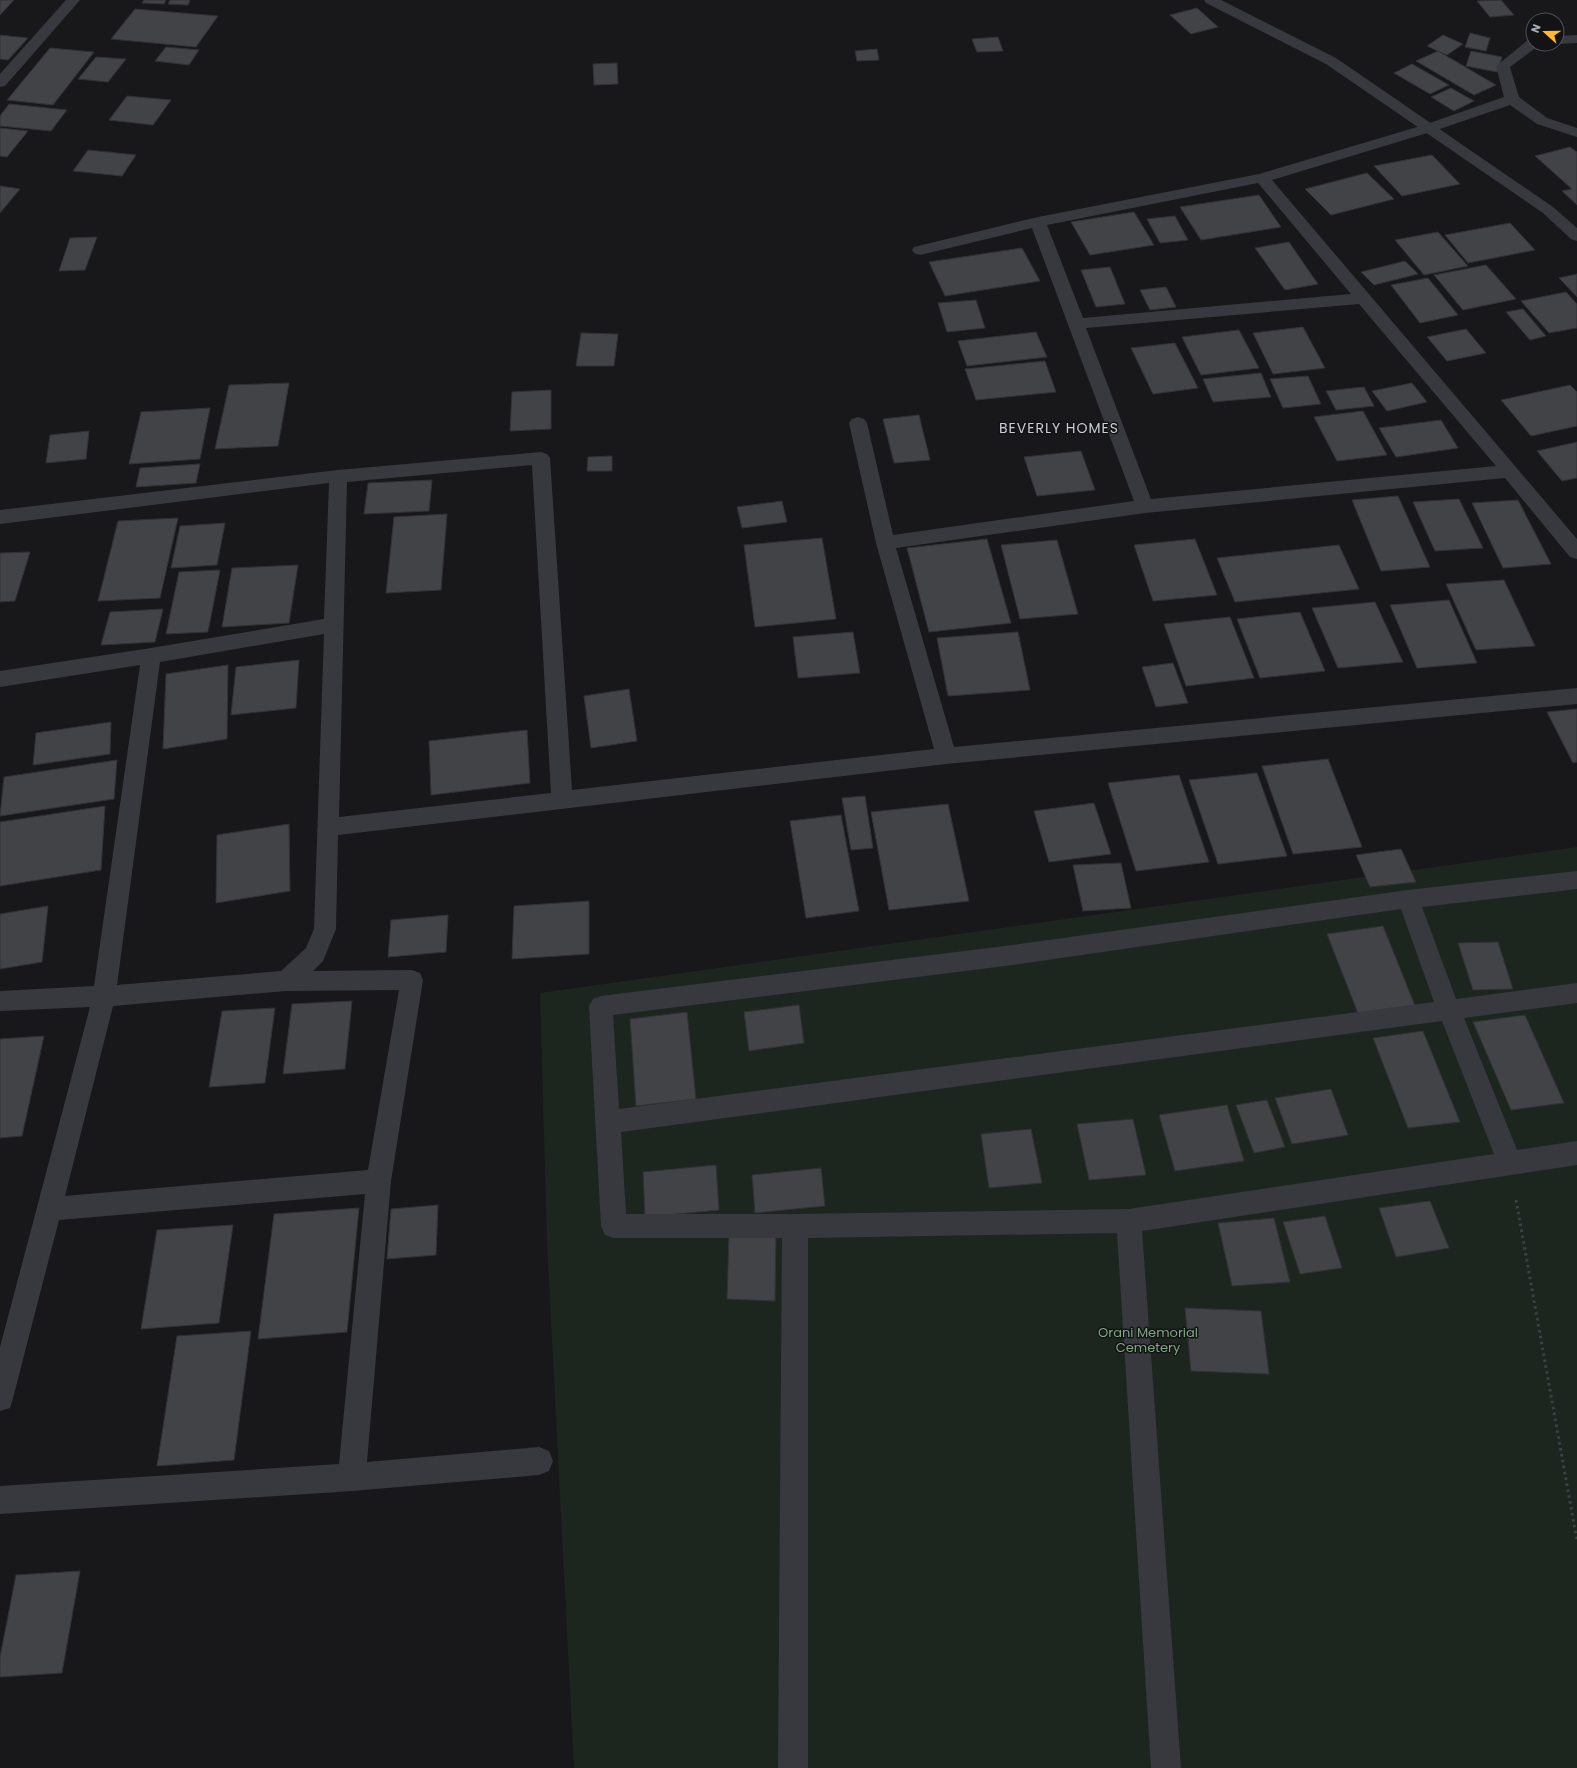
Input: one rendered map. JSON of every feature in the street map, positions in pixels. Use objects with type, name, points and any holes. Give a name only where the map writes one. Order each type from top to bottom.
[{"type":"street","points":[[0,83],[73,0]]},
{"type":"street","points":[[1211,0],[1331,61],[1548,210],[1577,236]]},
{"type":"street","points":[[1565,40],[1577,39]]},
{"type":"street","points":[[1525,48],[1503,66],[1512,99],[1542,121],[1577,133]]},
{"type":"street","points":[[920,250],[1038,222],[1262,178],[1429,128],[1512,99]]},
{"type":"street","points":[[1262,178],[1577,552]]},
{"type":"street","points":[[1038,222],[1145,506]]},
{"type":"street","points":[[1077,324],[1364,298]]},
{"type":"street","points":[[858,423],[885,543],[946,756]]},
{"type":"street","points":[[0,517],[338,476],[541,458],[562,799]]},
{"type":"street","points":[[885,543],[1145,506],[1510,471]]},
{"type":"street","points":[[286,981],[315,954],[325,929],[338,476]]},
{"type":"street","points":[[0,680],[334,625]]},
{"type":"street","points":[[0,1398],[104,996],[151,656]]},
{"type":"street","points":[[327,827],[946,756],[1577,696]]},
{"type":"street","points":[[1577,880],[1408,899],[1005,956],[601,1006],[614,1226],[795,1226],[1130,1221],[1577,1153]]},
{"type":"street","points":[[1408,899],[1449,1010],[1510,1164]]},
{"type":"street","points":[[0,1001],[104,996],[286,981],[412,980],[379,1181],[352,1477]]},
{"type":"street","points":[[608,1122],[1577,993]]},
{"type":"street","points":[[49,1209],[379,1181]]},
{"type":"street","points":[[1130,1221],[1166,1768]]},
{"type":"street","points":[[793,1768],[795,1226]]},
{"type":"street","points":[[0,1500],[352,1477],[539,1461]]},
{"type":"path","points":[[1510,1164],[1577,1540]]},
{"type":"green space","name":"Orani Memorial Cemetery","points":[[1577,847],[1577,1768],[574,1768],[547,1242],[540,993]]},
{"type":"building","points":[[0,0],[14,0],[0,15]]},
{"type":"building","points":[[144,0],[166,0],[164,4],[142,3]]},
{"type":"building","points":[[170,0],[190,0],[188,5],[168,4]]},
{"type":"building","points":[[1501,0],[1514,15],[1490,17],[1477,1]]},
{"type":"building","points":[[1197,8],[1218,27],[1191,34],[1170,15]]},
{"type":"building","points":[[135,9],[218,16],[196,47],[111,39]]},
{"type":"building","points":[[1470,33],[1490,38],[1486,51],[1465,47]]},
{"type":"building","points":[[0,35],[28,38],[8,60],[0,59]]},
{"type":"building","points":[[1443,35],[1463,44],[1447,55],[1427,46]]},
{"type":"building","points":[[998,37],[1003,51],[977,52],[972,39]]},
{"type":"building","points":[[166,47],[199,50],[189,65],[155,61]]},
{"type":"building","points":[[50,48],[94,52],[53,105],[7,100]]},
{"type":"building","points":[[877,49],[879,60],[857,61],[855,51]]},
{"type":"building","points":[[1438,51],[1496,85],[1474,95],[1416,61]]},
{"type":"building","points":[[1471,51],[1502,57],[1497,72],[1466,66]]},
{"type":"building","points":[[96,57],[126,59],[108,82],[78,79]]},
{"type":"building","points":[[617,63],[618,84],[594,85],[593,64]]},
{"type":"building","points":[[1412,64],[1449,85],[1430,94],[1394,73]]},
{"type":"building","points":[[1451,88],[1474,101],[1454,111],[1431,97]]},
{"type":"building","points":[[127,96],[171,100],[153,125],[109,120]]},
{"type":"building","points":[[9,104],[67,110],[51,131],[0,126],[0,116]]},
{"type":"building","points":[[0,128],[28,131],[7,157],[0,156]]},
{"type":"building","points":[[1570,147],[1577,152],[1577,205],[1562,191],[1572,189],[1535,156]]},
{"type":"building","points":[[88,150],[136,155],[122,176],[73,171]]},
{"type":"building","points":[[1432,155],[1460,184],[1402,196],[1374,166]]},
{"type":"building","points":[[1367,173],[1394,199],[1331,215],[1305,189]]},
{"type":"building","points":[[0,186],[20,189],[0,213]]},
{"type":"building","points":[[1259,195],[1281,227],[1201,240],[1180,207]]},
{"type":"building","points":[[1134,212],[1154,245],[1090,255],[1071,222]]},
{"type":"building","points":[[1175,216],[1188,240],[1160,243],[1147,219]]},
{"type":"building","points":[[1510,223],[1535,250],[1468,263],[1445,235]]},
{"type":"building","points":[[1438,232],[1468,266],[1424,275],[1395,240]]},
{"type":"building","points":[[97,237],[85,270],[59,271],[70,238]]},
{"type":"building","points":[[1289,242],[1318,284],[1285,290],[1255,248]]},
{"type":"building","points":[[1022,248],[1040,281],[945,296],[929,262]]},
{"type":"building","points":[[1405,261],[1418,274],[1374,285],[1361,272]]},
{"type":"building","points":[[1486,265],[1516,299],[1463,310],[1434,275]]},
{"type":"building","points":[[1110,267],[1125,304],[1096,307],[1081,270]]},
{"type":"building","points":[[1577,274],[1577,297],[1559,278]]},
{"type":"building","points":[[1428,278],[1458,315],[1420,323],[1391,285]]},
{"type":"building","points":[[1166,287],[1176,307],[1150,310],[1140,290]]},
{"type":"building","points":[[1566,292],[1577,304],[1577,328],[1549,333],[1521,301]]},
{"type":"building","points":[[976,300],[985,328],[947,332],[938,303]]},
{"type":"building","points":[[1523,309],[1546,336],[1530,340],[1506,312]]},
{"type":"building","points":[[1303,327],[1325,368],[1273,374],[1253,333]]},
{"type":"building","points":[[1466,329],[1486,353],[1447,361],[1427,337]]},
{"type":"building","points":[[1239,330],[1259,368],[1201,375],[1182,337]]},
{"type":"building","points":[[1036,332],[1047,357],[967,366],[958,341]]},
{"type":"building","points":[[581,333],[618,334],[614,366],[576,366]]},
{"type":"building","points":[[1175,343],[1198,388],[1153,394],[1131,348]]},
{"type":"building","points":[[1045,361],[1056,392],[976,400],[965,369]]},
{"type":"building","points":[[1261,373],[1271,397],[1213,402],[1203,379]]},
{"type":"building","points":[[1308,376],[1321,404],[1283,408],[1270,379]]},
{"type":"building","points":[[289,383],[278,446],[215,449],[229,385]]},
{"type":"building","points":[[1412,383],[1427,402],[1387,411],[1372,391]]},
{"type":"building","points":[[1570,385],[1577,392],[1577,426],[1531,436],[1501,400]]},
{"type":"building","points":[[1364,387],[1374,406],[1336,410],[1326,391]]},
{"type":"building","points":[[551,390],[551,429],[510,431],[512,392]]},
{"type":"building","points":[[210,408],[200,459],[129,464],[141,412]]},
{"type":"building","points":[[1363,411],[1387,455],[1337,461],[1314,417]]},
{"type":"building","points":[[919,415],[930,460],[894,463],[883,419]]},
{"type":"building","points":[[1441,420],[1458,448],[1396,457],[1379,428]]},
{"type":"building","points":[[89,431],[86,459],[46,463],[50,435]]},
{"type":"building","points":[[1577,442],[1577,478],[1562,481],[1537,451]]},
{"type":"building","points":[[1081,451],[1095,490],[1037,496],[1024,457]]},
{"type":"building","points":[[612,456],[612,471],[587,471],[588,457]]},
{"type":"building","points":[[200,464],[196,483],[136,487],[140,468]]},
{"type":"building","points":[[432,480],[429,511],[364,514],[368,483]]},
{"type":"building","points":[[1398,496],[1430,567],[1381,571],[1352,500]]},
{"type":"building","points":[[1459,499],[1483,548],[1435,551],[1413,502]]},
{"type":"building","points":[[1518,500],[1551,564],[1503,568],[1472,503]]},
{"type":"building","points":[[782,501],[787,522],[742,528],[737,507]]},
{"type":"building","points":[[447,514],[441,590],[386,593],[394,517]]},
{"type":"building","points":[[178,518],[160,598],[98,601],[118,521]]},
{"type":"building","points":[[225,523],[217,565],[171,568],[180,526]]},
{"type":"building","points":[[822,538],[836,619],[755,627],[744,545]]},
{"type":"building","points":[[987,539],[1011,623],[929,632],[907,548]]},
{"type":"building","points":[[1195,539],[1217,595],[1153,601],[1134,545]]},
{"type":"building","points":[[1057,540],[1078,614],[1020,619],[1001,545]]},
{"type":"building","points":[[1339,545],[1359,589],[1235,602],[1217,558]]},
{"type":"building","points":[[30,552],[15,601],[0,602],[0,553]]},
{"type":"building","points":[[298,565],[289,623],[222,627],[232,568]]},
{"type":"building","points":[[220,570],[208,632],[166,634],[179,572]]},
{"type":"building","points":[[1504,580],[1535,646],[1476,650],[1446,584]]},
{"type":"building","points":[[1449,600],[1477,663],[1417,668],[1390,605]]},
{"type":"building","points":[[1375,602],[1403,662],[1338,668],[1312,608]]},
{"type":"building","points":[[163,609],[155,642],[101,645],[110,612]]},
{"type":"building","points":[[1300,612],[1325,671],[1260,678],[1237,619]]},
{"type":"building","points":[[1230,617],[1254,678],[1186,686],[1164,624]]},
{"type":"building","points":[[853,632],[860,673],[798,678],[793,637]]},
{"type":"building","points":[[1018,632],[1030,690],[948,696],[937,638]]},
{"type":"building","points":[[299,660],[296,708],[231,715],[236,667]]},
{"type":"building","points":[[1173,663],[1188,703],[1156,707],[1142,667]]},
{"type":"building","points":[[228,665],[227,739],[163,749],[166,674]]},
{"type":"building","points":[[629,689],[637,741],[591,748],[584,696]]},
{"type":"building","points":[[1577,709],[1577,762],[1573,763],[1547,712]]},
{"type":"building","points":[[111,722],[110,754],[33,765],[36,733]]},
{"type":"building","points":[[527,730],[530,783],[431,795],[429,741]]},
{"type":"building","points":[[1328,759],[1362,847],[1293,854],[1262,766]]},
{"type":"building","points":[[117,760],[114,799],[0,816],[4,777]]},
{"type":"building","points":[[1257,773],[1287,856],[1218,864],[1189,780]]},
{"type":"building","points":[[1179,775],[1209,862],[1136,871],[1108,783]]},
{"type":"building","points":[[865,796],[873,848],[851,850],[842,798]]},
{"type":"building","points":[[1094,803],[1111,854],[1049,862],[1034,811]]},
{"type":"building","points":[[948,804],[969,901],[889,910],[871,812]]},
{"type":"building","points":[[105,806],[101,870],[0,886],[0,822]]},
{"type":"building","points":[[841,815],[859,911],[806,918],[790,821]]},
{"type":"building","points":[[289,824],[290,891],[216,903],[217,835]]},
{"type":"building","points":[[1401,849],[1416,882],[1370,887],[1356,855]]},
{"type":"building","points":[[1121,863],[1131,908],[1083,911],[1073,865]]},
{"type":"building","points":[[589,901],[589,954],[512,959],[514,906]]},
{"type":"building","points":[[48,906],[42,962],[0,969],[0,914]]},
{"type":"building","points":[[448,915],[446,952],[388,957],[391,920]]},
{"type":"building","points":[[1383,926],[1416,1008],[1359,1016],[1327,934]]},
{"type":"building","points":[[1498,942],[1513,989],[1473,990],[1458,943]]},
{"type":"building","points":[[352,1001],[345,1069],[283,1074],[292,1004]]},
{"type":"building","points":[[799,1005],[804,1043],[749,1051],[744,1012]]},
{"type":"building","points":[[275,1008],[265,1083],[209,1087],[222,1011]]},
{"type":"building","points":[[687,1012],[696,1099],[636,1106],[630,1019]]},
{"type":"building","points":[[1525,1015],[1564,1103],[1511,1110],[1473,1022]]},
{"type":"building","points":[[1423,1031],[1460,1122],[1408,1128],[1373,1038]]},
{"type":"building","points":[[44,1036],[22,1136],[0,1138],[0,1039]]},
{"type":"building","points":[[1331,1089],[1348,1135],[1292,1144],[1275,1098]]},
{"type":"building","points":[[1267,1100],[1285,1147],[1254,1153],[1236,1105]]},
{"type":"building","points":[[1227,1105],[1244,1161],[1175,1171],[1159,1115]]},
{"type":"building","points":[[1133,1119],[1146,1175],[1089,1180],[1077,1124]]},
{"type":"building","points":[[1031,1129],[1042,1183],[989,1188],[981,1134]]},
{"type":"building","points":[[716,1165],[719,1210],[645,1217],[643,1172]]},
{"type":"building","points":[[821,1168],[825,1206],[755,1213],[752,1175]]},
{"type":"building","points":[[1430,1201],[1449,1248],[1396,1257],[1379,1208]]},
{"type":"building","points":[[438,1205],[436,1255],[387,1259],[391,1209]]},
{"type":"building","points":[[359,1208],[347,1332],[258,1339],[274,1214]]},
{"type":"building","points":[[1325,1216],[1342,1268],[1300,1274],[1283,1222]]},
{"type":"building","points":[[1274,1218],[1290,1282],[1232,1286],[1218,1223]]},
{"type":"building","points":[[233,1225],[219,1323],[141,1329],[157,1230]]},
{"type":"building","points":[[729,1234],[776,1236],[775,1301],[727,1299]]},
{"type":"building","points":[[1185,1308],[1261,1311],[1269,1374],[1191,1371]]},
{"type":"building","points":[[251,1331],[234,1460],[157,1466],[177,1336]]},
{"type":"building","points":[[80,1571],[62,1673],[0,1677],[0,1657],[16,1575]]},
{"type":"district","name":"BEVERLY HOMES","points":[[1059,428]]}]
